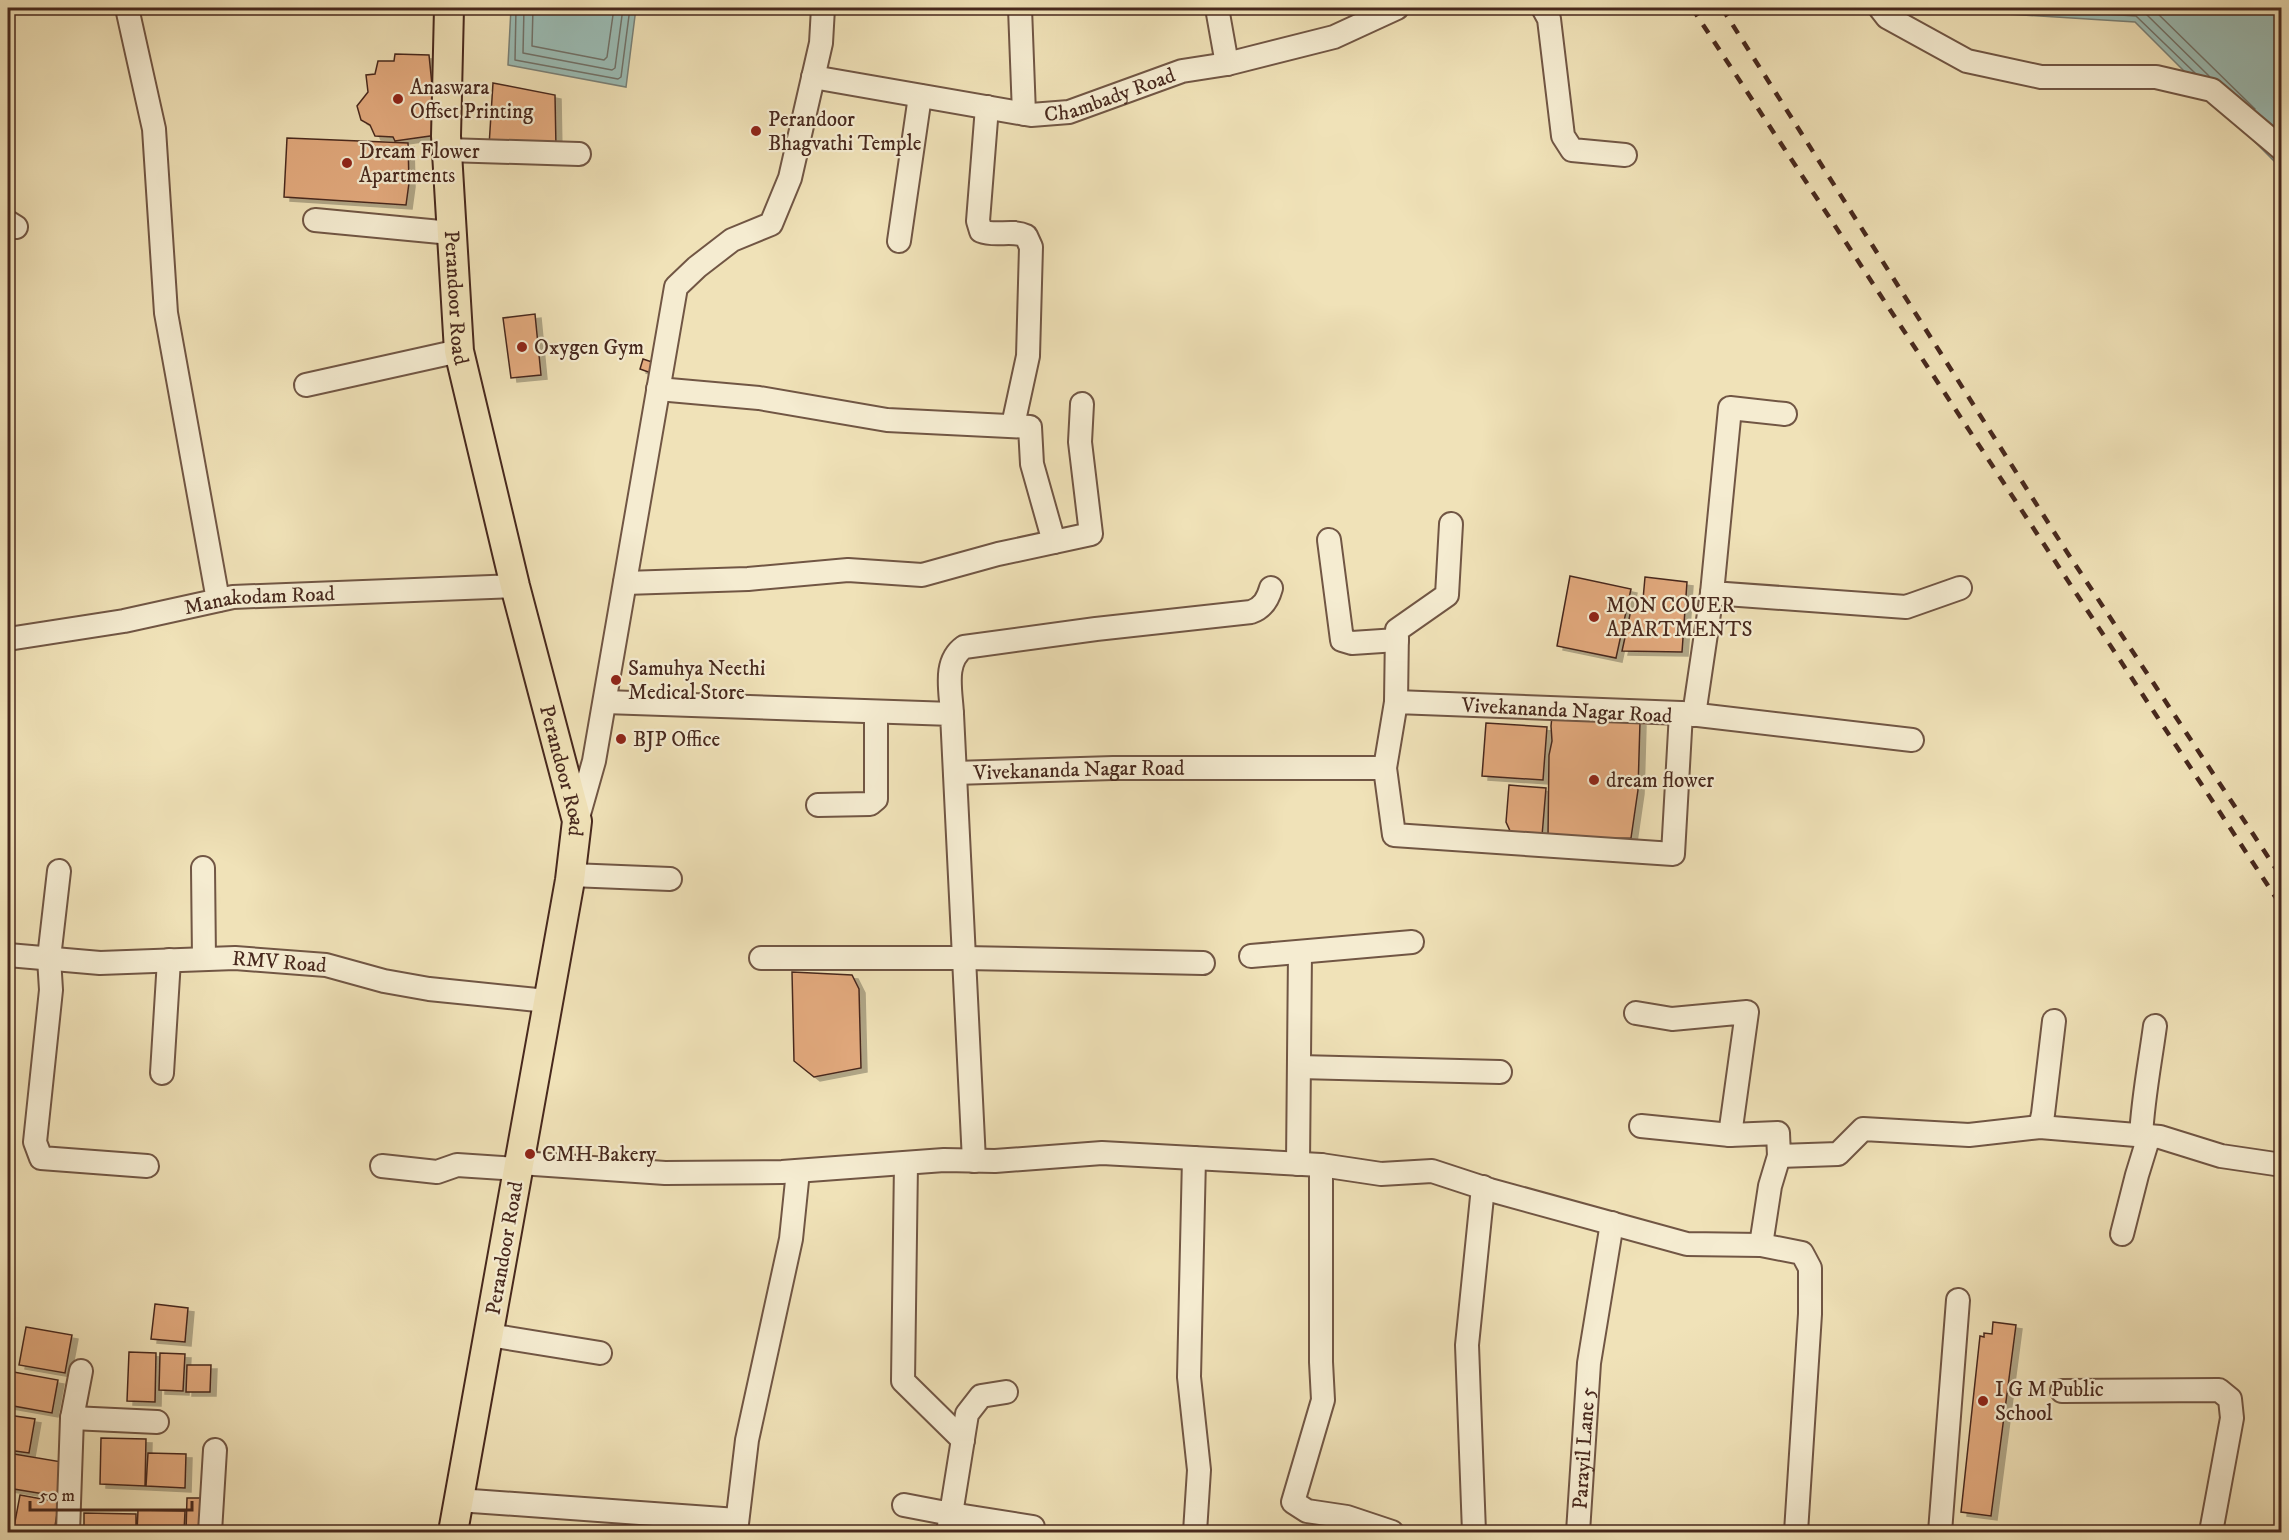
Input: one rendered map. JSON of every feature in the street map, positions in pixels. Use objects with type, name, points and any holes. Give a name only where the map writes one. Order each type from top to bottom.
[{"type":"main road","name":"Perandoor Road","points":[[449,8],[447,150],[459,351],[515,586],[577,821],[571,875],[453,1533]]},
{"type":"street","points":[[127,8],[154,129],[166,313],[218,600]]},
{"type":"street","points":[[577,821],[594,761],[605,702],[676,287],[697,267],[732,240],[771,224],[790,178],[822,43],[823,8]]},
{"type":"street","points":[[1020,8],[1024,114]]},
{"type":"street","points":[[1217,8],[1227,64]]},
{"type":"street","name":"Chambady Road","points":[[813,77],[1031,116],[1069,112],[1182,71],[1227,64],[1334,37],[1397,8]]},
{"type":"street","points":[[1543,8],[1549,19],[1563,136],[1572,150],[1625,156]]},
{"type":"street","points":[[1880,8],[1887,17],[1967,61],[2041,77],[2156,77],[2212,90],[2282,149]]},
{"type":"street","points":[[899,241],[920,96]]},
{"type":"street","points":[[987,108],[978,221],[981,231],[989,234],[1019,232],[1026,236],[1031,247],[1028,356],[1013,425]]},
{"type":"street","points":[[447,150],[579,154]]},
{"type":"street","points":[[315,220],[451,232]]},
{"type":"street","points":[[306,385],[459,351]]},
{"type":"street","points":[[658,389],[759,398],[887,420],[1030,427],[1032,464],[1053,542]]},
{"type":"street","points":[[625,584],[748,579],[848,570],[922,575],[999,554],[1091,534],[1080,442],[1082,404]]},
{"type":"street","points":[[1785,414],[1730,408],[1712,593],[1688,714],[1912,740]]},
{"type":"street","points":[[1396,702],[1397,630],[1447,595],[1451,524]]},
{"type":"street","points":[[1329,540],[1342,640],[1352,643],[1397,640]]},
{"type":"street","name":"Manakodam Road","points":[[8,639],[124,621],[233,597],[354,590],[515,586]]},
{"type":"street","points":[[974,1161],[950,665],[957,652],[964,647],[979,644],[1251,612],[1264,603],[1271,588]]},
{"type":"street","points":[[1712,593],[1906,607],[1960,588]]},
{"type":"street","points":[[605,702],[952,714]]},
{"type":"street","name":"Vivekananda Nagar Road","points":[[1396,702],[1553,706],[1688,714],[1672,855],[1394,835],[1385,768],[1396,702]]},
{"type":"street","points":[[818,805],[870,804],[876,799],[876,712]]},
{"type":"street","name":"Vivekananda Nagar Road","points":[[955,773],[1113,768],[1385,768]]},
{"type":"street","points":[[203,868],[204,959]]},
{"type":"street","points":[[60,871],[49,958],[51,990],[35,1142],[41,1158],[147,1166]]},
{"type":"street","points":[[571,875],[670,879]]},
{"type":"street","points":[[1251,956],[1412,942]]},
{"type":"street","points":[[1298,1164],[1300,952]]},
{"type":"street","name":"RMV Road","points":[[8,955],[100,963],[235,958],[326,965],[384,981],[429,989],[547,1001]]},
{"type":"street","points":[[761,958],[965,958],[1203,963]]},
{"type":"street","points":[[162,1073],[169,960]]},
{"type":"street","points":[[1636,1013],[1672,1019],[1747,1012],[1730,1135]]},
{"type":"street","points":[[2040,1127],[2054,1021]]},
{"type":"street","points":[[2122,1234],[2145,1136],[2143,1100],[2155,1026]]},
{"type":"street","points":[[1299,1067],[1500,1072]]},
{"type":"street","points":[[1641,1126],[1730,1135],[1778,1133],[1779,1156],[1770,1186],[1761,1245]]},
{"type":"street","points":[[1779,1156],[1838,1154],[1863,1129],[1969,1135],[2040,1127],[2160,1137],[2221,1156],[2282,1165]]},
{"type":"street","points":[[382,1166],[437,1172],[457,1165],[665,1173],[798,1171],[1102,1153],[1321,1165],[1381,1174],[1432,1171],[1687,1244],[1761,1245],[1802,1253],[1810,1268],[1810,1314],[1796,1533]]},
{"type":"street","points":[[1194,1158],[1189,1377],[1199,1470],[1195,1533]]},
{"type":"street","points":[[906,1163],[903,1381],[963,1440]]},
{"type":"street","points":[[1321,1165],[1323,1400],[1293,1502],[1307,1511],[1347,1517],[1392,1533]]},
{"type":"street","points":[[458,1500],[737,1526],[747,1440],[791,1239],[798,1171]]},
{"type":"street","points":[[1474,1533],[1467,1345],[1483,1187]]},
{"type":"street","name":"Parayil Lane 5","points":[[1578,1533],[1589,1363],[1611,1223]]},
{"type":"street","points":[[1940,1533],[1958,1300]]},
{"type":"street","points":[[489,1335],[600,1353]]},
{"type":"street","points":[[68,1533],[72,1418],[81,1371]]},
{"type":"street","points":[[2062,1390],[2219,1390],[2229,1399],[2232,1418],[2211,1533]]},
{"type":"street","points":[[950,1523],[967,1414],[981,1396],[1006,1392]]},
{"type":"street","points":[[72,1418],[158,1422]]},
{"type":"street","points":[[210,1533],[215,1450]]},
{"type":"street","points":[[904,1505],[950,1523],[1033,1527]]},
{"type":"water","points":[[511,8],[636,8],[626,87],[508,65]]},
{"type":"water","points":[[1912,8],[2281,8],[2281,168],[2135,22]]},
{"type":"building","name":"Anaswara Offset Printing","points":[[395,54],[429,55],[437,135],[395,141],[393,137],[375,136],[370,125],[361,120],[357,106],[368,92],[366,75],[375,74],[378,61],[394,61]]},
{"type":"building","points":[[493,83],[555,95],[556,148],[489,146]]},
{"type":"building","name":"Dream Flower Apartments","points":[[287,138],[408,143],[409,183],[406,205],[284,197]]},
{"type":"building","name":"Oxygen Gym","points":[[535,314],[541,375],[511,378],[503,318]]},
{"type":"building","points":[[643,359],[652,362],[651,373],[640,369]]},
{"type":"building","name":"MON COUER APARTMENTS","points":[[1570,576],[1631,589],[1616,658],[1557,646]]},
{"type":"building","points":[[1645,577],[1687,582],[1682,652],[1622,651],[1631,610],[1642,611]]},
{"type":"building","name":"dream flower","points":[[1553,707],[1640,722],[1638,790],[1631,838],[1548,836],[1549,755],[1552,741]]},
{"type":"building","points":[[1486,723],[1547,727],[1543,780],[1482,776]]},
{"type":"building","points":[[1509,785],[1546,788],[1542,836],[1511,833],[1506,822]]},
{"type":"building","points":[[792,972],[852,975],[859,989],[861,1068],[814,1077],[794,1061]]},
{"type":"building","points":[[155,1304],[188,1308],[185,1342],[151,1339]]},
{"type":"building","points":[[1993,1322],[2016,1325],[1991,1516],[1961,1512],[1980,1336],[1984,1337],[1984,1333],[1992,1334]]},
{"type":"building","points":[[26,1327],[72,1335],[65,1373],[19,1365]]},
{"type":"building","points":[[129,1352],[156,1353],[155,1402],[127,1401]]},
{"type":"building","points":[[160,1353],[185,1354],[183,1391],[159,1390]]},
{"type":"building","points":[[187,1365],[211,1365],[210,1392],[186,1392]]},
{"type":"building","points":[[8,1371],[58,1380],[52,1413],[8,1405]]},
{"type":"building","points":[[8,1415],[35,1419],[29,1453],[8,1450]]},
{"type":"building","points":[[101,1438],[146,1439],[145,1486],[100,1484]]},
{"type":"building","points":[[8,1453],[68,1463],[62,1497],[8,1488]]},
{"type":"building","points":[[148,1453],[186,1454],[185,1488],[146,1486]]},
{"type":"building","points":[[20,1495],[59,1502],[54,1532],[14,1527]]},
{"type":"building","points":[[187,1498],[208,1498],[207,1532],[186,1532]]},
{"type":"building","points":[[138,1510],[185,1511],[184,1532],[137,1532]]},
{"type":"building","points":[[84,1513],[136,1514],[136,1532],[84,1532]]},
{"type":"railway","points":[[1692,8],[2282,907]]},
{"type":"railway","points":[[1722,8],[2061,543],[2282,878]]},
{"type":"place","name":"Anaswara Offset Printing","points":[[398,99]]},
{"type":"place","name":"Perandoor Bhagvathi Temple","points":[[756,131]]},
{"type":"place","name":"Dream Flower Apartments","points":[[347,163]]},
{"type":"place","name":"Oxygen Gym","points":[[522,347]]},
{"type":"place","name":"MON COUER APARTMENTS","points":[[1594,617]]},
{"type":"place","name":"Samuhya Neethi Medical Store","points":[[616,680]]},
{"type":"place","name":"BJP Office","points":[[621,739]]},
{"type":"place","name":"dream flower","points":[[1594,780]]},
{"type":"place","name":"CMH Bakery","points":[[530,1154]]},
{"type":"place","name":"I G M Public School","points":[[1983,1401]]}]
